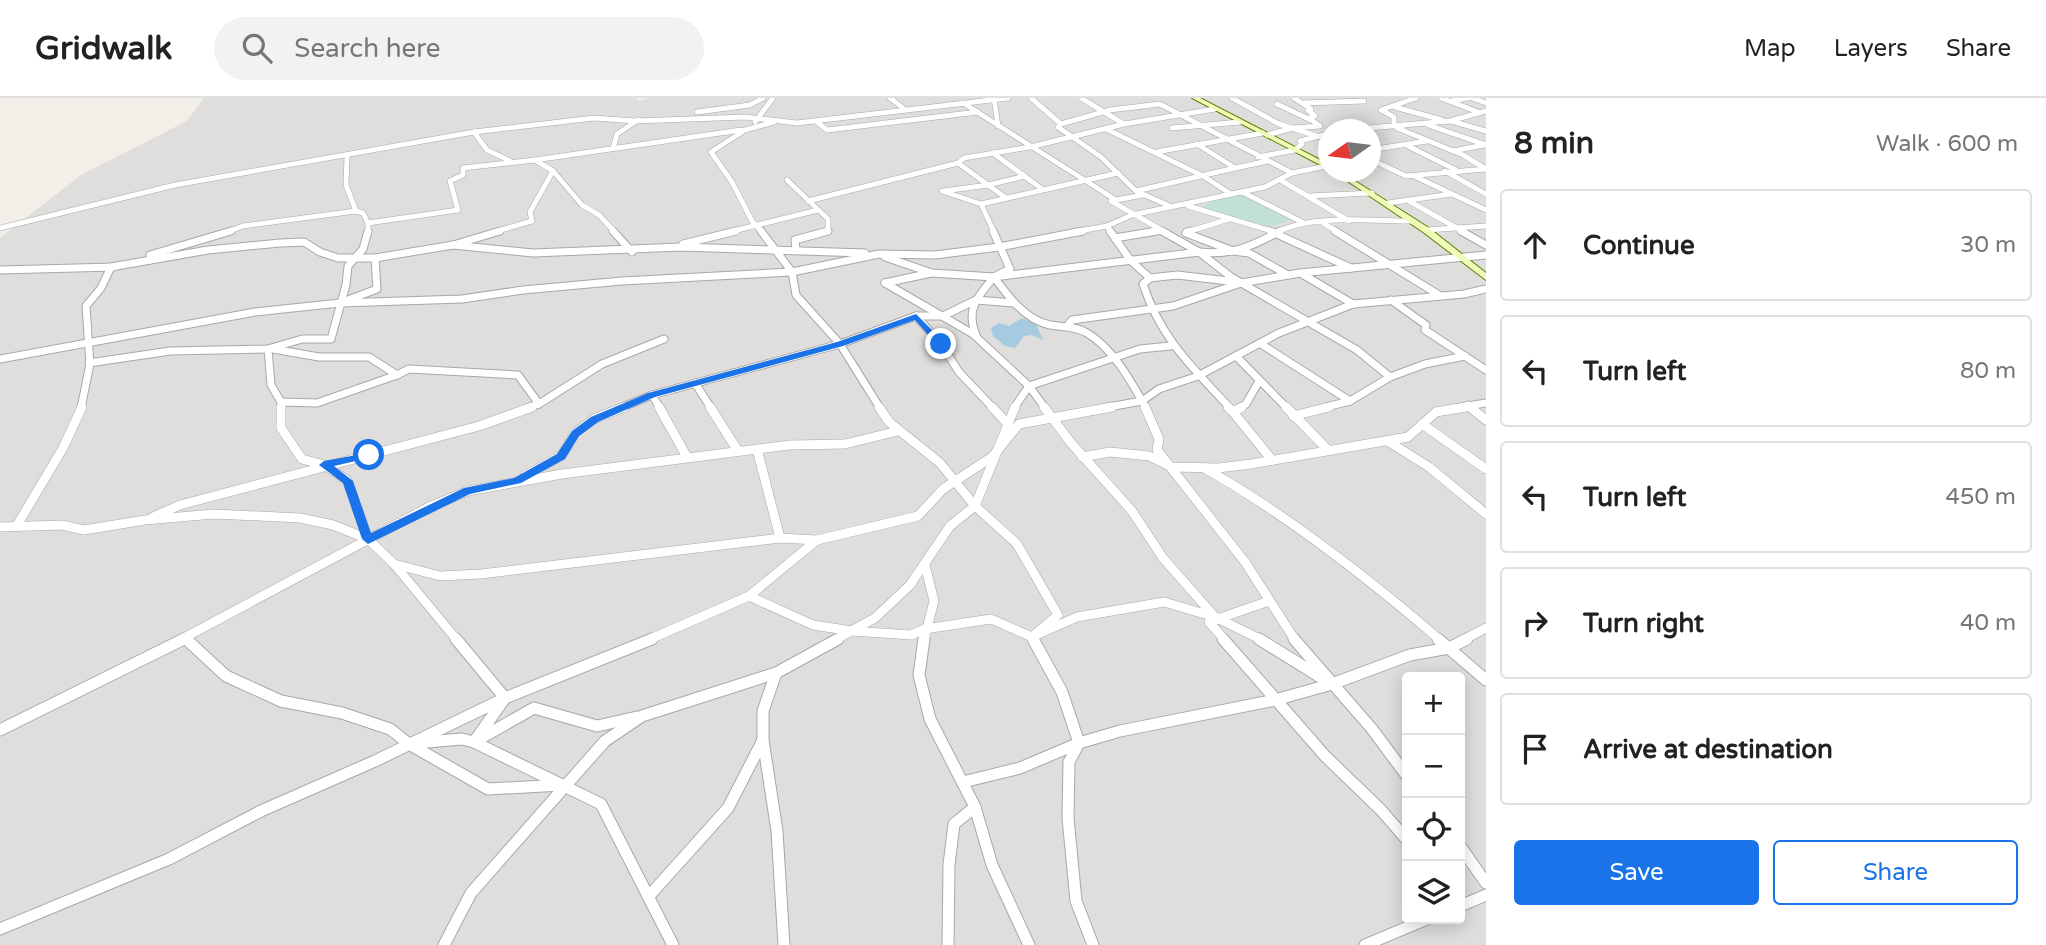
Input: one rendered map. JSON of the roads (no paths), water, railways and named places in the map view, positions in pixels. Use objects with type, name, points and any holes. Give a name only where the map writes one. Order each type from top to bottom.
[{"type":"street","points":[[613,148],[617,134],[635,121],[750,105],[763,98]]},
{"type":"street","points":[[773,98],[760,119],[711,152],[757,226],[792,272],[796,295],[840,344],[872,399],[898,431],[918,442],[940,463],[975,506],[1017,544],[1058,615],[1032,637]]},
{"type":"street","points":[[890,98],[903,108],[1008,98]]},
{"type":"street","points":[[944,98],[952,103]]},
{"type":"street","points":[[1031,98],[1061,124],[1059,127],[1118,173],[1136,191],[1174,208]]},
{"type":"street","points":[[1081,98],[1124,124]]},
{"type":"street","points":[[1138,98],[1148,104]]},
{"type":"street","points":[[1195,98],[1318,160]]},
{"type":"street","points":[[1232,98],[1293,129],[1317,136]]},
{"type":"street","points":[[1294,98],[1304,103],[1315,116],[1309,118],[1318,124]]},
{"type":"street","points":[[1304,103],[1367,102],[1352,98]]},
{"type":"street","points":[[1418,98],[1389,107],[1380,113],[1394,117],[1394,124],[1398,127],[1463,155],[1486,169]]},
{"type":"street","points":[[1441,98],[1479,113]]},
{"type":"street","points":[[1449,101],[1470,98],[1486,103]]},
{"type":"street","points":[[994,99],[998,126]]},
{"type":"street","points":[[963,103],[1116,200]]},
{"type":"street","points":[[1061,124],[1103,112],[1160,104],[1292,173]]},
{"type":"street","points":[[1278,104],[1318,124]]},
{"type":"street","points":[[1377,104],[1410,109],[1486,131]]},
{"type":"street","points":[[1134,107],[1156,118]]},
{"type":"street","points":[[0,228],[175,185],[474,132],[594,118],[635,121],[696,117],[816,121],[904,111],[903,108]]},
{"type":"street","points":[[808,201],[958,163],[964,158],[1030,147],[1179,113],[1215,109]]},
{"type":"street","points":[[816,121],[827,130],[978,112]]},
{"type":"street","points":[[1381,128],[1448,121],[1486,113]]},
{"type":"street","points":[[368,223],[458,211],[450,181],[463,175],[463,168],[745,130],[779,121]]},
{"type":"street","points":[[1185,136],[1172,128],[1240,122]]},
{"type":"street","points":[[1424,124],[1486,145]]},
{"type":"street","points":[[1156,152],[1223,138],[1318,125]]},
{"type":"street","points":[[1106,129],[1203,176],[1231,194]]},
{"type":"street","points":[[474,132],[487,150],[511,161]]},
{"type":"street","points":[[1258,157],[1295,150],[1302,144],[1300,141],[1317,136]]},
{"type":"street","points":[[1381,148],[1428,141]]},
{"type":"street","points":[[1197,144],[1236,168]]},
{"type":"street","points":[[1406,145],[1457,170]]},
{"type":"street","points":[[1453,151],[1486,145]]},
{"type":"street","points":[[993,153],[1042,189]]},
{"type":"street","points":[[1435,158],[1463,155]]},
{"type":"street","points":[[346,156],[345,190],[356,211]]},
{"type":"street","points":[[535,160],[553,171],[582,205],[599,215],[632,252]]},
{"type":"street","points":[[1136,191],[1268,161]]},
{"type":"street","points":[[958,163],[1006,198]]},
{"type":"street","points":[[1381,164],[1406,176],[1486,169]]},
{"type":"street","points":[[668,247],[776,248],[935,255],[999,247],[1107,226],[1132,215],[1186,206],[1282,181],[1292,173],[1318,166]]},
{"type":"street","points":[[0,270],[111,267],[213,249],[287,242],[304,242],[311,248],[353,262],[453,245],[532,221],[530,212],[553,171]]},
{"type":"street","points":[[1445,171],[1486,194]]},
{"type":"street","points":[[1025,176],[988,185],[942,191],[981,204],[1118,173]]},
{"type":"street","points":[[1412,175],[1486,210]]},
{"type":"street","points":[[787,180],[828,219],[828,230],[795,240],[796,249]]},
{"type":"street","points":[[1282,181],[1350,222]]},
{"type":"street","points":[[1355,182],[1464,257],[1486,277]]},
{"type":"street","points":[[1242,192],[1306,224]]},
{"type":"street","points":[[1309,196],[1372,192]]},
{"type":"street","points":[[1388,203],[1453,194]]},
{"type":"street","points":[[1143,195],[1111,201],[1199,252],[1241,283],[1357,351],[1390,377]]},
{"type":"street","points":[[1407,200],[1486,245]]},
{"type":"street","points":[[1471,203],[1486,201]]},
{"type":"street","points":[[978,339],[968,322],[968,311],[994,277],[1010,270],[981,204]]},
{"type":"street","points":[[1186,206],[1274,232],[1353,269]]},
{"type":"street","points":[[453,245],[480,251],[545,256],[593,251],[632,252],[668,247],[818,210]]},
{"type":"street","points":[[16,527],[69,435],[86,397],[89,363],[86,306],[101,288],[111,267],[207,240],[243,226],[356,211],[363,213],[368,223],[368,239],[348,267],[331,339],[302,340],[268,349]]},
{"type":"street","points":[[1171,236],[1229,219]]},
{"type":"street","points":[[1216,617],[1163,558],[1132,511],[1049,417],[1029,386],[978,339],[884,283],[932,273],[994,277],[1199,252],[1210,254],[1233,251],[1261,243],[1274,232],[1294,225],[1412,221]]},
{"type":"street","points":[[1322,222],[1440,296]]},
{"type":"street","points":[[1107,226],[1131,261],[1150,278]]},
{"type":"street","points":[[1426,230],[1486,226]]},
{"type":"street","points":[[1115,238],[1161,230]]},
{"type":"street","points":[[1186,233],[1233,251],[1249,253],[1288,275]]},
{"type":"street","points":[[0,359],[255,312],[340,303],[462,299],[622,281],[792,272],[879,254],[932,273]]},
{"type":"street","points":[[1068,325],[1072,320],[1182,304],[1215,290],[1288,275],[1486,255]]},
{"type":"street","points":[[340,303],[377,289],[375,258]]},
{"type":"street","points":[[1300,273],[1353,304]]},
{"type":"street","points":[[1241,283],[1177,275],[1150,278],[1143,284],[1151,310],[1170,346],[1233,412],[1272,460]]},
{"type":"street","points":[[994,277],[1014,303],[1042,323],[1068,325],[1087,333],[1112,357],[1142,401],[1159,439],[1157,450],[1244,562],[1301,649],[1372,729],[1402,769]]},
{"type":"street","points":[[394,564],[440,576],[481,574],[780,538],[817,540],[918,516],[954,481],[992,457],[1019,424],[1049,417],[1084,414],[1142,401],[1159,389],[1198,376],[1307,321],[1353,304],[1486,289]]},
{"type":"street","points":[[517,481],[561,456],[575,433],[594,419],[652,395],[840,344],[916,316],[943,316],[976,300],[1014,303]]},
{"type":"street","points":[[1391,300],[1426,325],[1425,330],[1486,370]]},
{"type":"street","points":[[916,316],[941,344],[959,372],[1007,423]]},
{"type":"street","points":[[145,520],[180,505],[479,426],[539,404],[602,364],[664,339]]},
{"type":"street","points":[[1261,344],[1350,401]]},
{"type":"street","points":[[474,742],[534,708],[597,726],[642,716],[776,673],[875,618],[910,585],[950,526],[975,506],[1012,411],[1029,386],[1140,349],[1170,346]]},
{"type":"street","points":[[268,349],[271,386],[281,402],[281,428],[302,459],[324,465],[347,481],[368,539]]},
{"type":"street","points":[[89,363],[170,351],[268,349],[320,357],[369,357],[397,375]]},
{"type":"street","points":[[1236,356],[1328,450]]},
{"type":"street","points":[[1293,416],[1350,401],[1390,377],[1425,364],[1465,356]]},
{"type":"street","points":[[281,402],[317,403],[409,369],[518,375],[539,404]]},
{"type":"street","points":[[1233,412],[1246,404],[1259,381]]},
{"type":"street","points":[[695,383],[738,451]]},
{"type":"street","points":[[652,395],[687,457]]},
{"type":"street","points":[[1082,457],[1110,452],[1149,456],[1172,467],[1202,468],[1322,454],[1328,450],[1408,437],[1436,412],[1486,403]]},
{"type":"street","points":[[1468,405],[1486,420]]},
{"type":"street","points":[[1422,424],[1486,469]]},
{"type":"street","points":[[0,730],[184,638],[368,539],[468,491],[517,481],[790,444],[845,444],[898,431]]},
{"type":"street","points":[[1389,442],[1429,467],[1486,514]]},
{"type":"street","points":[[757,449],[780,538]]},
{"type":"street","points":[[1202,468],[1236,486],[1383,591],[1486,681]]},
{"type":"street","points":[[0,527],[62,525],[84,530],[145,520],[214,514],[300,518],[333,525],[368,539],[394,564],[505,698]]},
{"type":"street","points":[[0,929],[169,859],[261,811],[505,698],[693,622],[749,596],[817,540]]},
{"type":"street","points":[[925,565],[934,601],[925,629],[919,676],[930,719],[975,807],[992,865],[1029,945]]},
{"type":"street","points":[[749,596],[813,625],[852,631],[911,635],[925,629],[991,619],[1032,637],[1062,692],[1079,743],[1069,762],[1068,818],[1076,901],[1093,945]]},
{"type":"street","points":[[1269,601],[1216,617],[1209,622],[1325,756],[1402,834]]},
{"type":"street","points":[[1032,637],[1077,617],[1164,602],[1216,617],[1272,645],[1332,684]]},
{"type":"street","points":[[963,782],[1020,768],[1079,743],[1120,731],[1276,700],[1332,684],[1410,655],[1449,648],[1486,628]]},
{"type":"street","points":[[184,638],[226,677],[281,701],[342,713],[390,729],[410,744],[488,789],[565,785]]},
{"type":"street","points":[[776,673],[763,712],[763,740],[777,831],[784,945]]},
{"type":"street","points":[[474,742],[505,698]]},
{"type":"street","points":[[444,945],[471,893],[605,741],[642,716]]},
{"type":"street","points":[[410,744],[462,739],[474,742],[601,804],[673,945]]},
{"type":"street","points":[[649,896],[728,808],[763,740]]},
{"type":"street","points":[[948,945],[949,865],[954,824],[975,807]]},
{"type":"street","points":[[1465,853],[1486,883]]},
{"type":"street","points":[[1465,903],[1486,895]]},
{"type":"street","points":[[1365,945],[1415,924]]}]
